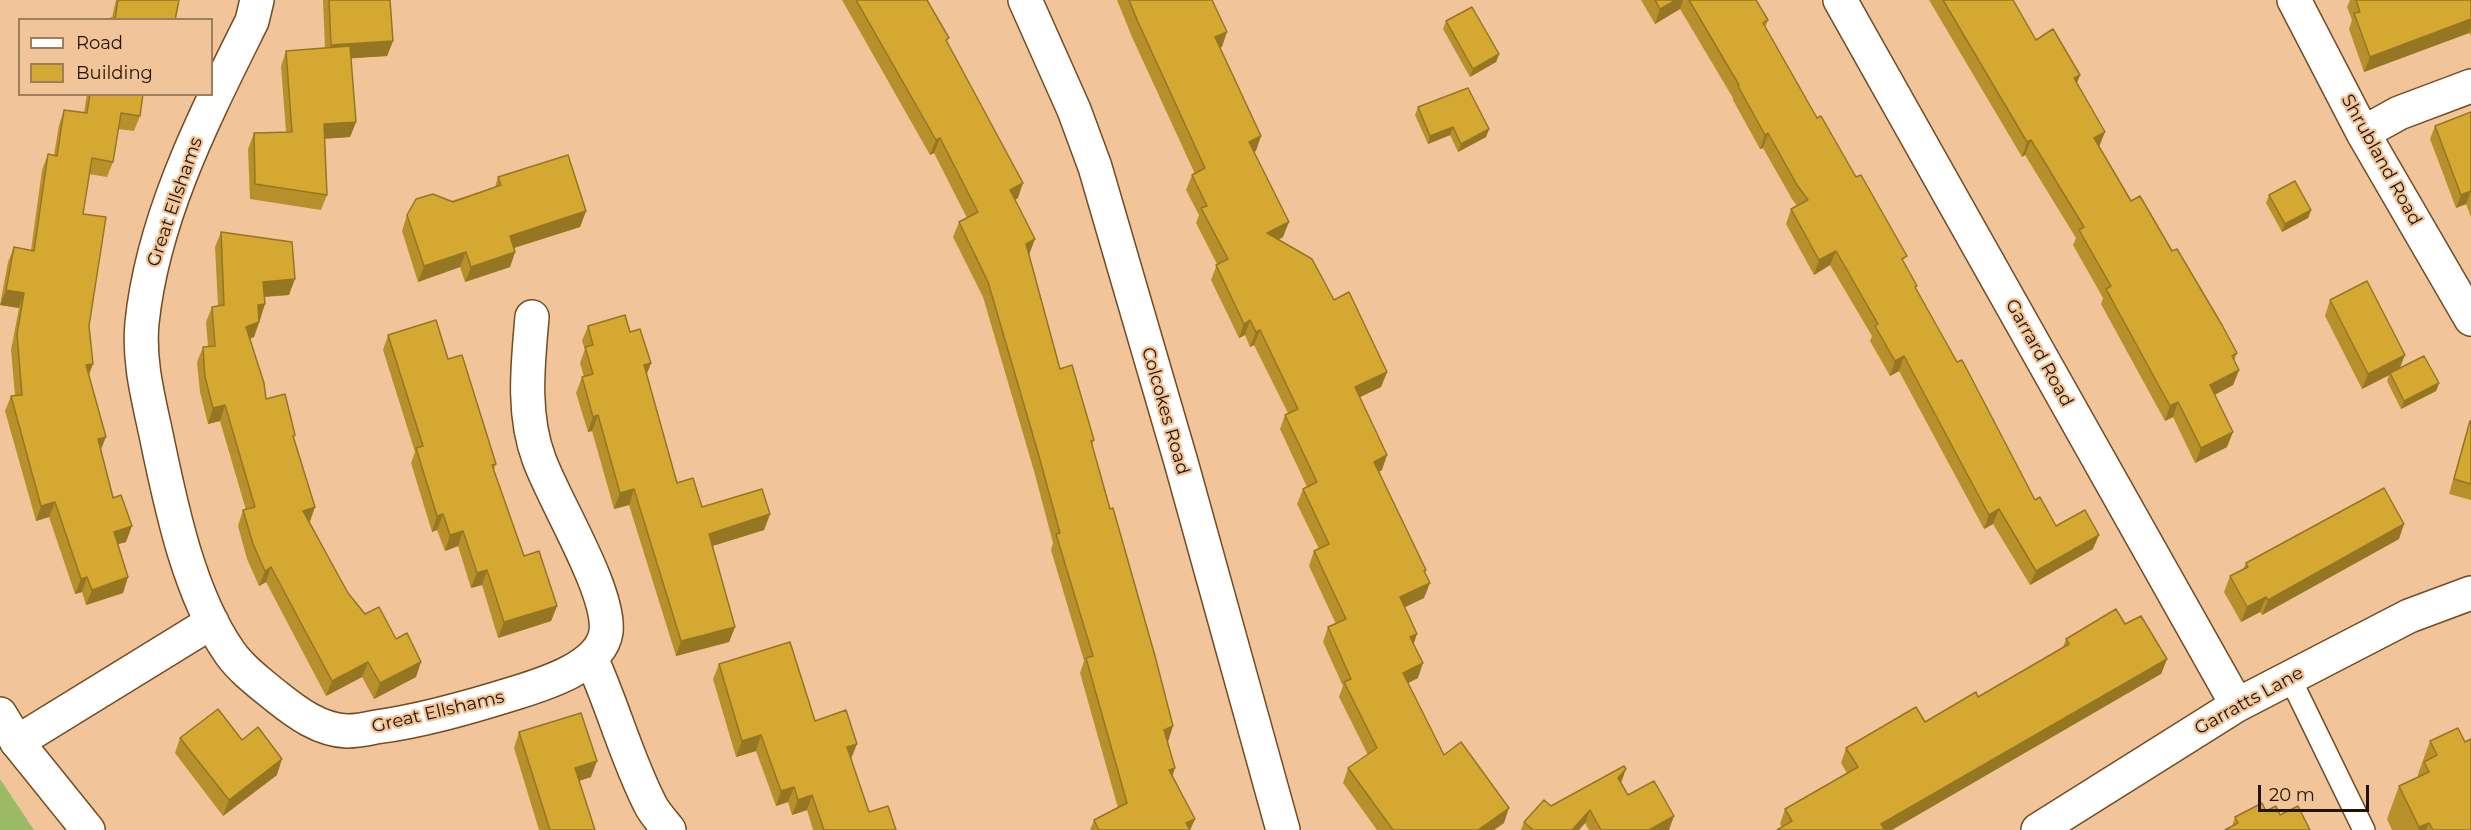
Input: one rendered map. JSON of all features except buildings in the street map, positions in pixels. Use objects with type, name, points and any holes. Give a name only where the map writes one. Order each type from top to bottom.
[{"type":"street","name":"Great Ellshams","points":[[257,0],[252,21],[192,147],[166,217],[152,266],[141,325],[143,371],[172,510],[199,594],[231,655],[258,682],[299,714],[327,727],[348,731],[396,724],[500,698],[559,679],[591,658],[606,635],[605,611],[595,582],[538,457],[529,415],[527,367],[532,317]]},
{"type":"street","name":"Colcokes Road","points":[[1025,0],[1074,110],[1095,167],[1283,830]]},
{"type":"street","name":"Garrard Road","points":[[1840,0],[2237,705]]},
{"type":"street","name":"Shrubland Road","points":[[2294,0],[2363,133],[2471,319]]},
{"type":"street","points":[[2363,133],[2399,112],[2471,86]]},
{"type":"street","name":"Garratts Lane","points":[[2038,830],[2237,705],[2409,616],[2471,593]]},
{"type":"street","points":[[17,742],[212,622]]},
{"type":"street","points":[[591,658],[610,698],[628,752],[651,806],[669,830]]},
{"type":"street","points":[[0,714],[17,742],[88,830]]},
{"type":"lane","points":[[2290,678],[2364,830]]},
{"type":"green space","points":[[0,779],[34,830],[0,830]]}]
